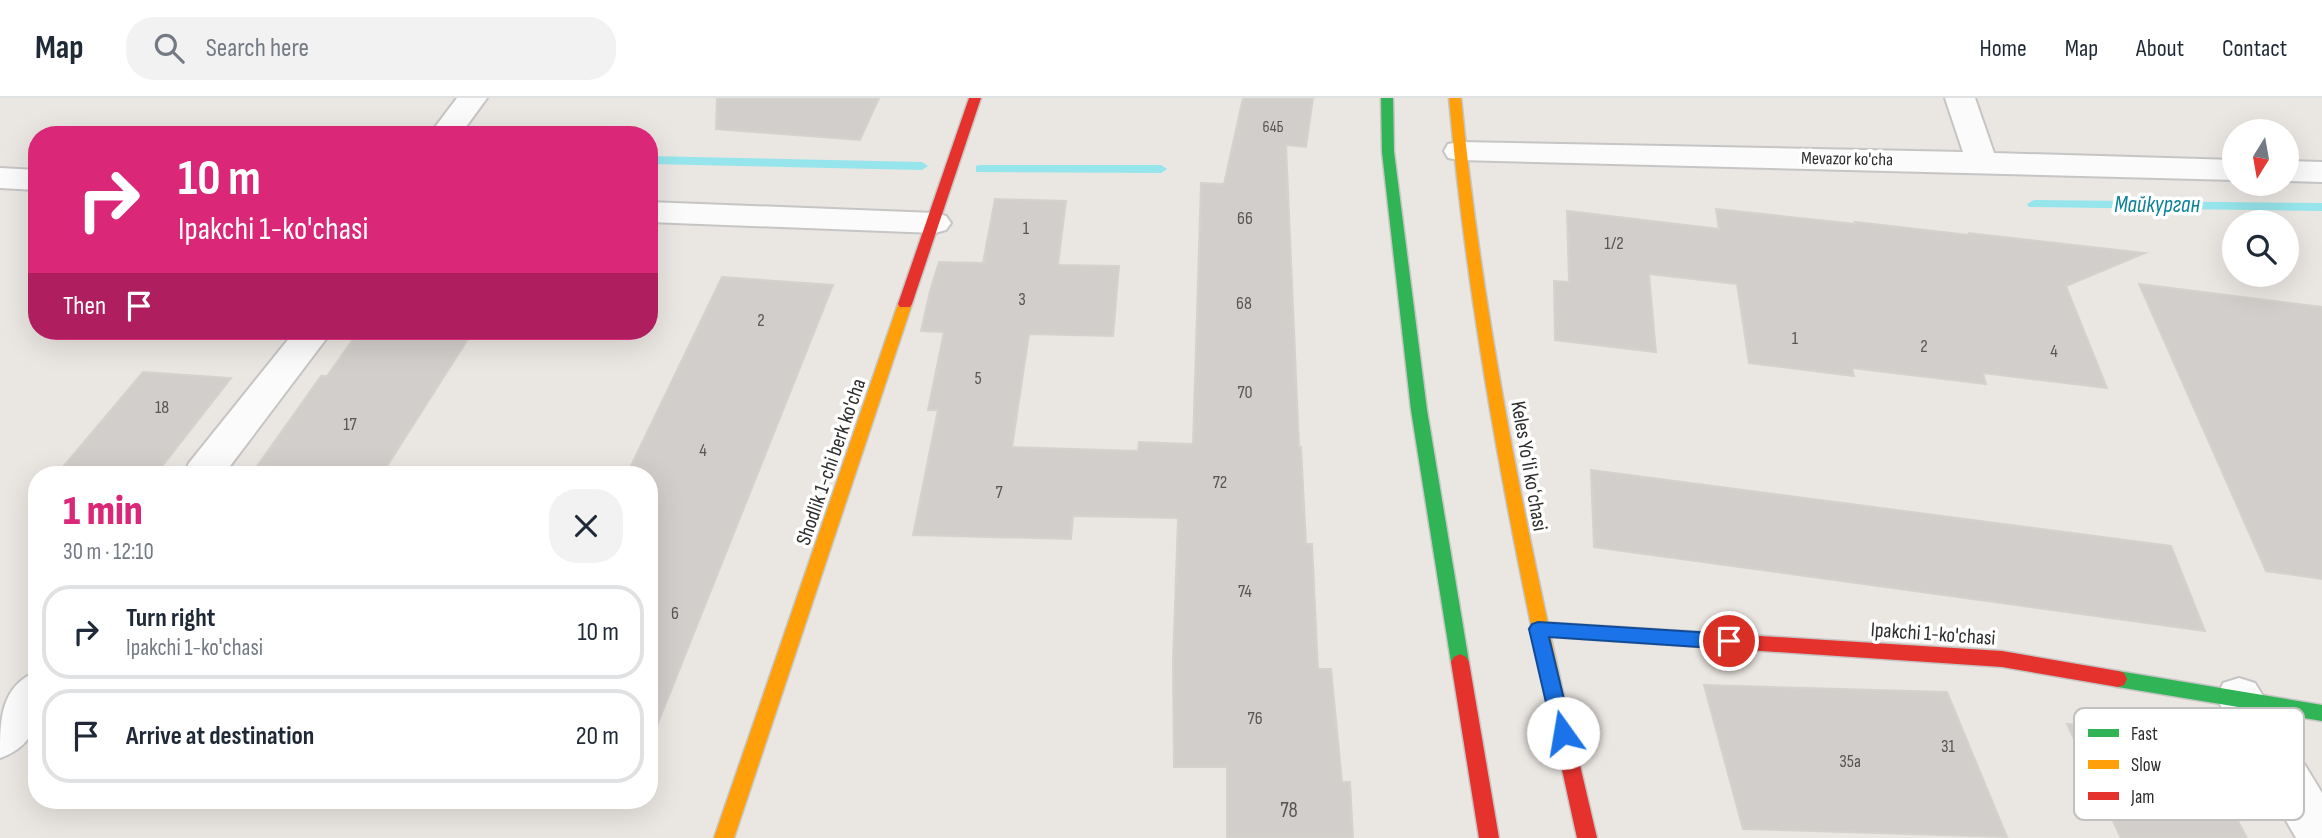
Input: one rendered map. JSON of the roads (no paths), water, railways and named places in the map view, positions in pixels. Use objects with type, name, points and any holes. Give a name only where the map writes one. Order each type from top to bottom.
[{"type":"main road","name":"Shodlik 1-chi berk ko'cha","points":[[724,838],[935,223],[975,98]]},
{"type":"main road","points":[[1387,98],[1392,191],[1419,410],[1489,838]]},
{"type":"main road","name":"Keles Yoʻli koʻchasi","points":[[1455,98],[1459,151],[1496,405],[1538,629],[1587,838]]},
{"type":"main road","name":"Ipakchi 1-ko'chasi","points":[[1538,629],[2002,659],[2296,708]]},
{"type":"main road","name":"Ipakchi 1-ko'chasi","points":[[2304,710],[2322,713]]},
{"type":"street","points":[[451,126],[472,98]]},
{"type":"street","points":[[1960,98],[1982,162]]},
{"type":"street","name":"Mevazor ko'cha","points":[[1459,151],[2222,170]]},
{"type":"street","points":[[2300,171],[2322,172]]},
{"type":"street","points":[[0,178],[28,180]]},
{"type":"street","points":[[658,212],[935,223]]},
{"type":"street","points":[[209,466],[307,340]]},
{"type":"street","points":[[2238,697],[2245,708]]},
{"type":"street","points":[[0,738],[28,702]]},
{"type":"street","points":[[2304,807],[2322,837]]},
{"type":"waterway","points":[[658,160],[922,166]]},
{"type":"waterway","points":[[980,169],[1161,169]]},
{"type":"waterway","name":"Майкурган","points":[[2034,204],[2322,207]]}]
